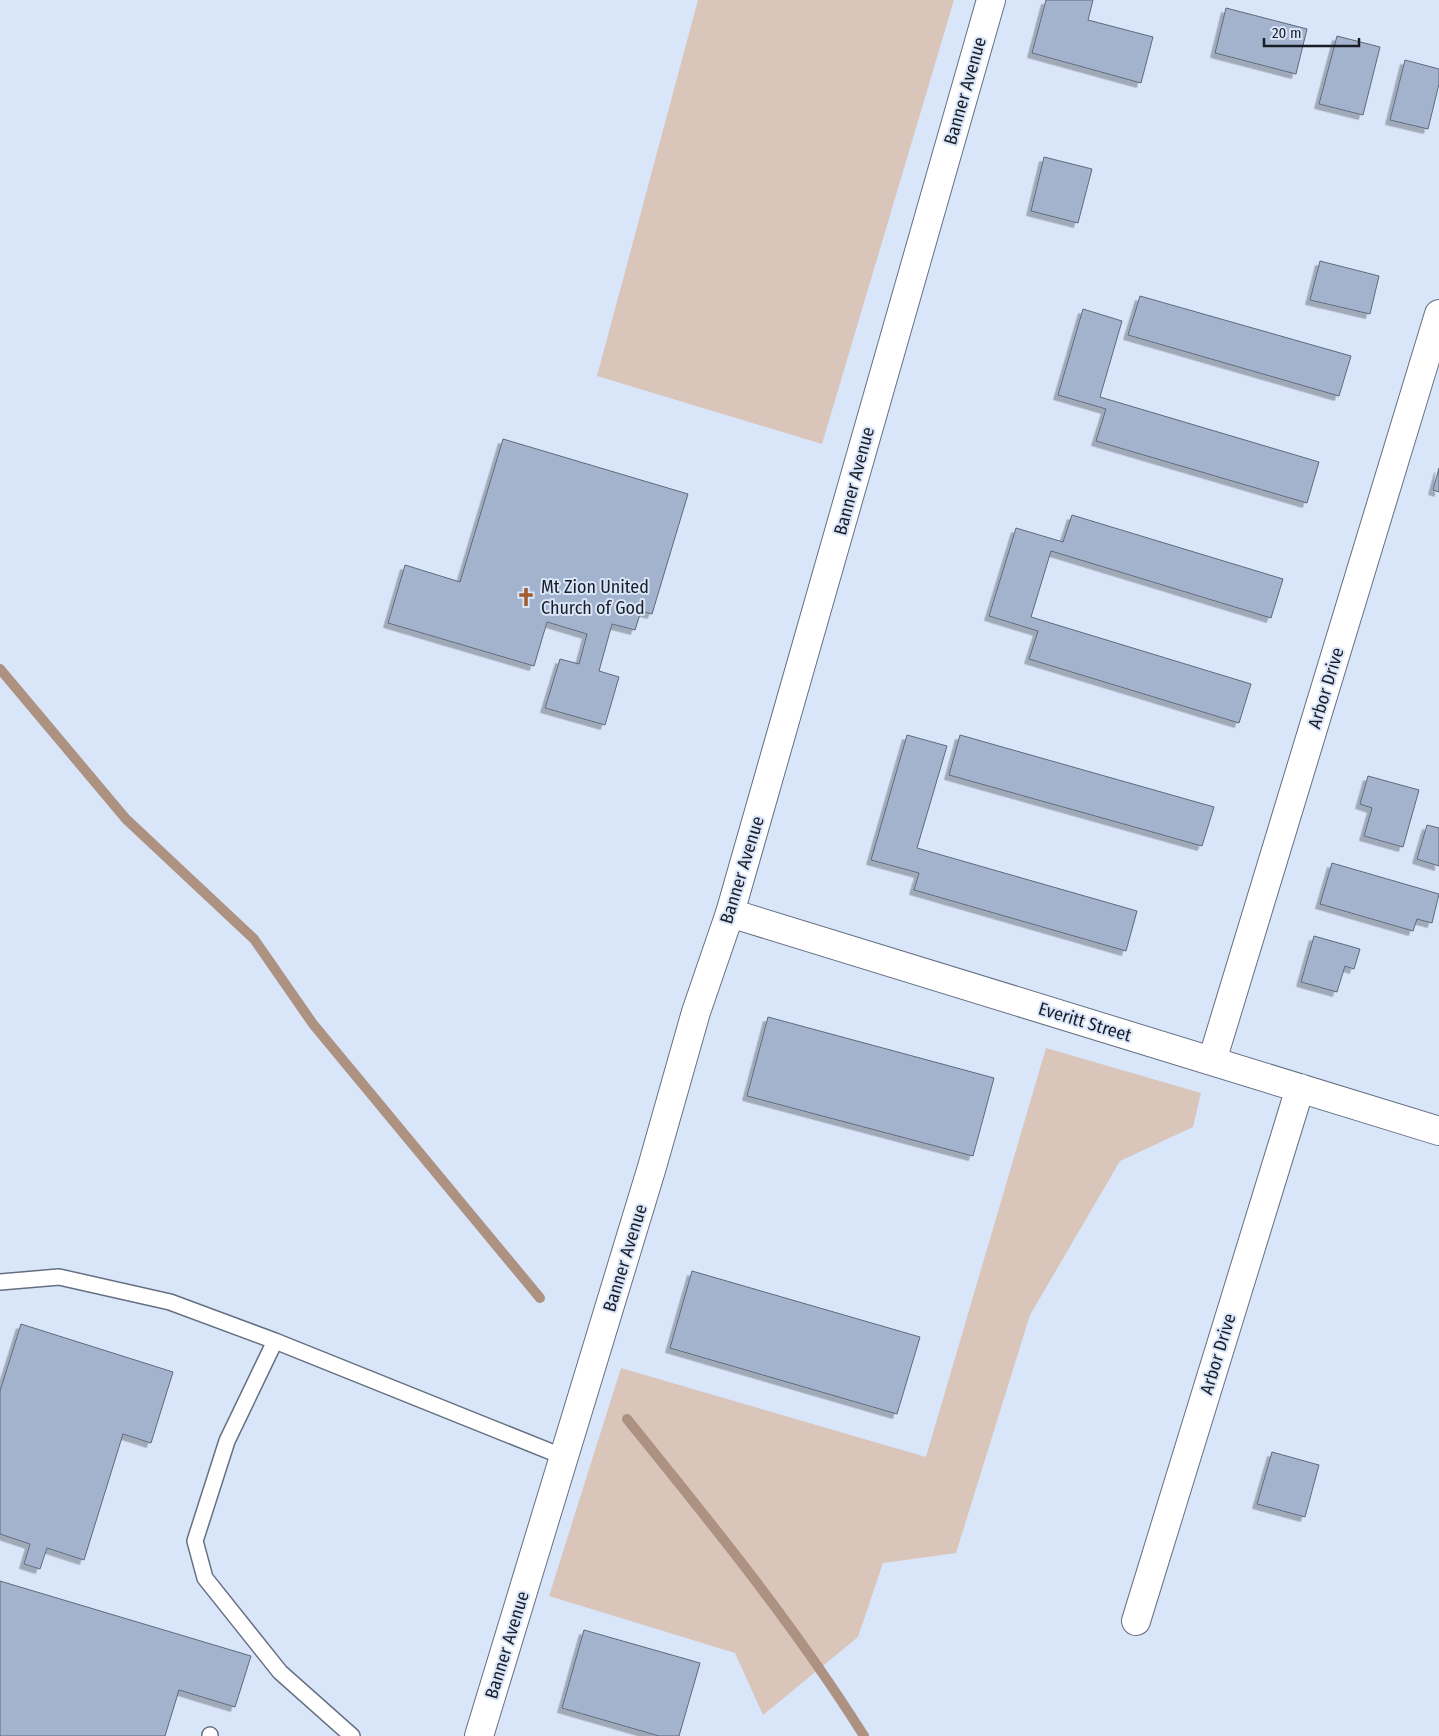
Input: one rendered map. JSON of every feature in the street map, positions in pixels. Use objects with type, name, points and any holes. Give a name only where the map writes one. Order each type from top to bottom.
[{"type":"street","name":"Banner Avenue","points":[[479,1736],[652,1167],[696,1012],[730,913],[991,0]]},
{"type":"street","name":"Arbor Drive","points":[[1212,1061],[1439,314]]},
{"type":"street","name":"Everitt Street","points":[[730,913],[1439,1131]]},
{"type":"street","name":"Arbor Drive","points":[[1136,1621],[1300,1088]]},
{"type":"lane","points":[[0,1282],[59,1277],[170,1302],[275,1341],[564,1458]]},
{"type":"lane","points":[[275,1341],[227,1441],[195,1541],[205,1578],[280,1672],[352,1736]]},
{"type":"shaded area","points":[[698,0],[954,0],[822,444],[597,376]]},
{"type":"shaded area","points":[[1046,1048],[1201,1093],[1193,1127],[1120,1161],[1030,1315],[956,1553],[883,1563],[858,1637],[763,1715],[735,1653],[549,1596],[621,1368],[926,1457]]},
{"type":"building","points":[[1046,0],[1093,0],[1088,20],[1153,37],[1141,83],[1032,53]]},
{"type":"building","points":[[1226,8],[1307,29],[1296,74],[1215,53]]},
{"type":"building","points":[[1337,36],[1380,47],[1363,115],[1319,104]]},
{"type":"building","points":[[1405,60],[1439,69],[1439,84],[1428,129],[1390,120]]},
{"type":"building","points":[[1044,157],[1092,169],[1078,223],[1031,211]]},
{"type":"building","points":[[1320,261],[1379,276],[1370,314],[1310,300]]},
{"type":"building","points":[[1140,296],[1351,356],[1339,396],[1128,335]]},
{"type":"building","points":[[1083,309],[1122,321],[1100,397],[1319,462],[1307,503],[1096,441],[1106,409],[1058,395]]},
{"type":"building","name":"Mt Zion United Church of God","points":[[503,439],[688,494],[652,614],[641,611],[635,630],[612,624],[599,671],[619,677],[605,725],[545,708],[560,659],[579,664],[587,634],[547,622],[534,666],[388,623],[405,565],[460,582]]},
{"type":"building","points":[[1439,468],[1439,492],[1433,490]]},
{"type":"building","points":[[1072,515],[1283,579],[1271,618],[1051,551],[1031,617],[1251,684],[1239,723],[1029,659],[1038,631],[989,616],[1016,528],[1063,542]]},
{"type":"building","points":[[907,735],[947,746],[917,848],[1137,911],[1126,951],[914,890],[919,873],[871,860]]},
{"type":"building","points":[[960,735],[1214,807],[1202,846],[949,775]]},
{"type":"building","points":[[1368,776],[1419,790],[1403,847],[1364,836],[1372,808],[1360,804]]},
{"type":"building","points":[[1427,825],[1439,828],[1439,866],[1417,859]]},
{"type":"building","points":[[1332,863],[1439,894],[1432,923],[1417,919],[1413,931],[1320,904]]},
{"type":"building","points":[[1314,936],[1360,949],[1354,969],[1345,966],[1337,992],[1301,982]]},
{"type":"building","points":[[768,1017],[994,1078],[973,1156],[747,1096]]},
{"type":"building","points":[[692,1271],[920,1337],[897,1414],[670,1348]]},
{"type":"building","points":[[21,1324],[173,1372],[151,1443],[123,1434],[84,1560],[47,1548],[40,1569],[24,1564],[30,1544],[0,1534],[0,1391]]},
{"type":"building","points":[[1272,1452],[1319,1465],[1305,1517],[1257,1504]]},
{"type":"building","points":[[0,1581],[251,1656],[235,1707],[179,1690],[165,1736],[0,1736]]},
{"type":"building","points":[[584,1630],[700,1663],[679,1736],[659,1736],[562,1708]]},
{"type":"waterway","points":[[0,669],[126,819],[254,939],[313,1024],[540,1298]]},
{"type":"waterway","points":[[627,1419],[780,1613],[864,1736]]},
{"type":"place","name":"Mt Zion United Church of God","points":[[526,597]]}]
